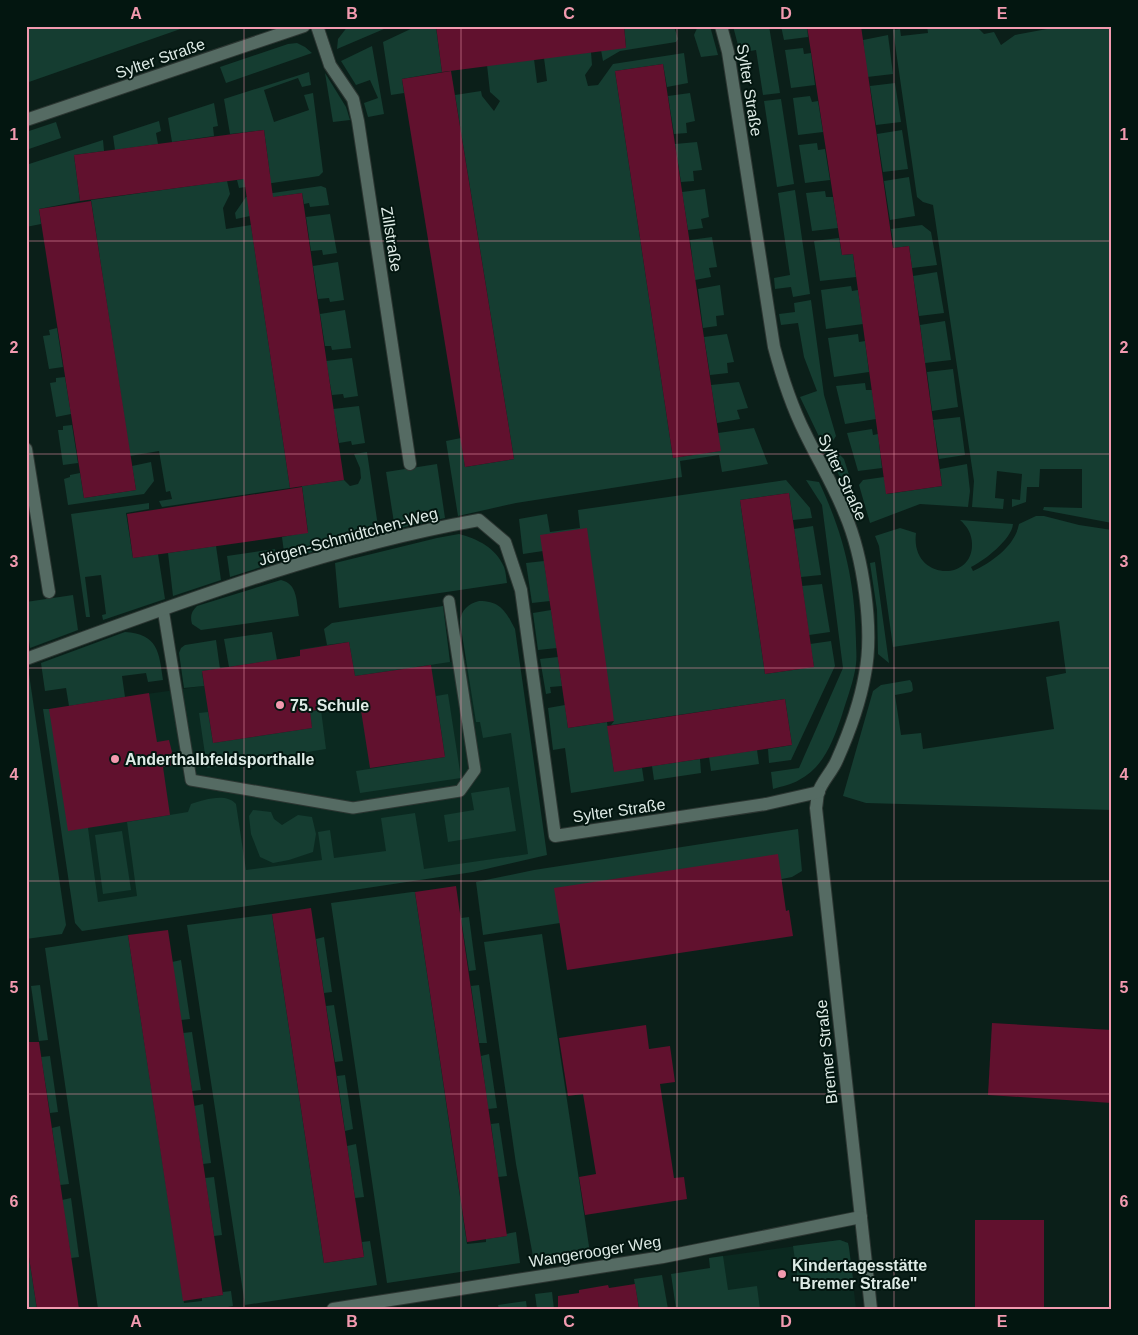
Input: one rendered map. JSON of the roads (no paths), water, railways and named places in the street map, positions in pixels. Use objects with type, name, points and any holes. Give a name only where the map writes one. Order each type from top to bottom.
[{"type":"street","name":"Sylter Straße","points":[[26,120],[304,26]]},
{"type":"street","name":"Zillstraße","points":[[316,26],[330,65],[352,99],[358,121],[410,464]]},
{"type":"street","name":"Sylter Straße","points":[[555,836],[766,804],[795,799],[818,792],[834,766],[846,738],[866,673],[868,631],[864,593],[856,549],[846,515],[800,423],[774,347],[728,52],[721,26]]},
{"type":"street","points":[[26,449],[49,592]]},
{"type":"street","name":"Jörgen-Schmidtchen-Weg","points":[[26,659],[163,609],[254,579],[388,539],[479,520],[505,542],[521,590],[555,836]]},
{"type":"street","name":"Bremer Straße","points":[[818,792],[817,823],[872,1309]]},
{"type":"street","name":"Wangerooger Weg","points":[[334,1309],[663,1257],[861,1217]]},
{"type":"lane","points":[[163,609],[191,780],[353,808],[460,791],[475,770],[449,601]]},
{"type":"place","name":"75. Schule","points":[[280,705]]},
{"type":"place","name":"Anderthalbfeldsporthalle","points":[[115,759]]},
{"type":"place","name":"Kindertagesstätte \"Bremer Straße\"","points":[[782,1274]]}]
